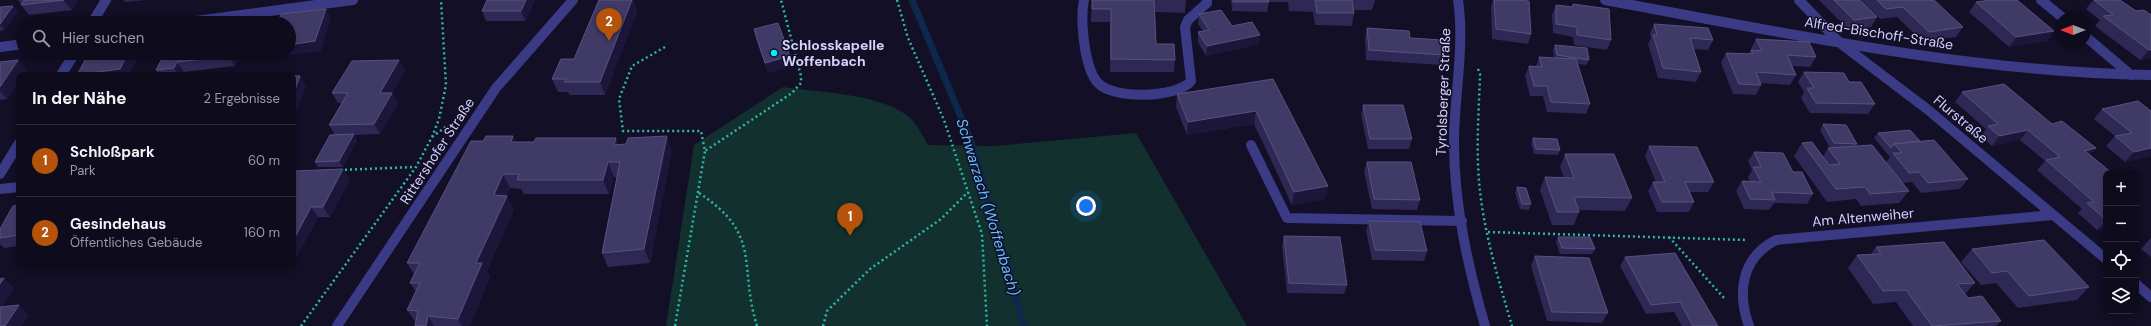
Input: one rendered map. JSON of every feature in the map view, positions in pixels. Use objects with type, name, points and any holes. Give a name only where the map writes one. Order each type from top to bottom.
[{"type":"street","points":[[96,16],[106,0]]},
{"type":"street","points":[[233,16],[353,0]]},
{"type":"street","name":"Rittershofer Straße","points":[[337,326],[496,88],[573,0]]},
{"type":"street","points":[[1084,0],[1081,6],[1083,26],[1092,74],[1099,84],[1114,91],[1142,94],[1174,92],[1185,88],[1192,80],[1185,27],[1188,20],[1207,2],[1207,0]]},
{"type":"street","name":"Tyrolsberger Straße","points":[[1458,0],[1460,54],[1454,110],[1454,145],[1462,221],[1485,326]]},
{"type":"street","name":"Alfred-Bischoff-Straße","points":[[1605,0],[1840,43],[2014,67],[2081,73],[2151,75]]},
{"type":"street","name":"Flurstraße","points":[[1798,0],[1840,43],[1927,109],[2103,257]]},
{"type":"street","points":[[2041,0],[2056,12]]},
{"type":"street","points":[[2091,41],[2131,75]]},
{"type":"street","points":[[0,47],[16,45]]},
{"type":"street","points":[[63,72],[71,60]]},
{"type":"street","points":[[1251,145],[1287,218],[1462,221]]},
{"type":"street","points":[[0,174],[16,148]]},
{"type":"street","points":[[0,189],[16,187]]},
{"type":"street","name":"Am Altenweiher","points":[[1776,240],[1794,237],[2053,215]]},
{"type":"street","points":[[1749,326],[1741,305],[1741,287],[1746,270],[1760,253],[1776,240]]},
{"type":"street","points":[[2139,287],[2151,297]]},
{"type":"path","points":[[301,326],[351,260],[416,167],[439,119],[446,84],[441,0]]},
{"type":"path","points":[[705,151],[792,93],[801,83],[801,76],[781,0]]},
{"type":"path","points":[[897,0],[908,38],[944,120],[982,234],[988,326]]},
{"type":"path","points":[[665,47],[632,66],[619,98],[623,131],[700,131],[705,151],[675,326]]},
{"type":"path","points":[[1460,54],[1477,66],[1480,74],[1478,141],[1479,182],[1488,232],[1512,326]]},
{"type":"path","points":[[339,170],[416,167]]},
{"type":"path","points":[[823,326],[827,311],[870,269],[941,219],[968,192]]},
{"type":"path","points":[[699,193],[727,213],[738,230],[746,252],[751,307],[757,326]]},
{"type":"path","points":[[1488,232],[1776,240]]},
{"type":"path","points":[[1669,237],[1728,302]]},
{"type":"green space","points":[[783,87],[852,96],[888,105],[902,112],[913,121],[928,145],[995,146],[1136,133],[1247,326],[666,326],[694,145]]},
{"type":"building","points":[[24,0],[64,0],[21,5]]},
{"type":"building","points":[[487,0],[526,0],[521,11],[482,11]]},
{"type":"building","points":[[599,0],[632,0],[600,82],[564,82],[566,79],[552,79],[561,59],[574,59]]},
{"type":"building","points":[[1092,0],[1154,0],[1156,44],[1174,44],[1175,60],[1111,59],[1111,9],[1092,9]]},
{"type":"building","points":[[1233,0],[1268,0],[1269,2],[1233,2]]},
{"type":"building","points":[[1315,0],[1352,0],[1354,13],[1317,13]]},
{"type":"building","points":[[1494,0],[1529,1],[1531,34],[1496,29]]},
{"type":"building","points":[[1834,0],[1860,0],[1877,17],[1854,20]]},
{"type":"building","points":[[1877,0],[1934,0],[1963,27],[1929,32],[1903,7],[1886,9]]},
{"type":"building","points":[[1991,0],[2017,0],[2054,31],[2016,37],[1976,2]]},
{"type":"building","points":[[2094,0],[2120,0],[2136,11],[2144,10],[2151,15],[2151,50],[2103,16],[2113,15]]},
{"type":"building","points":[[1573,4],[1609,9],[1611,40],[1577,35],[1577,27],[1556,24],[1556,5],[1573,7]]},
{"type":"building","points":[[13,6],[0,24],[0,7]]},
{"type":"building","points":[[326,9],[315,41],[296,44],[296,16],[280,16],[281,14]]},
{"type":"building","points":[[1221,10],[1232,26],[1252,22],[1260,35],[1207,46],[1198,32],[1209,30],[1199,14]]},
{"type":"building","name":"Schlosskapelle Woffenbach","points":[[778,23],[790,56],[765,63],[754,29]]},
{"type":"building","points":[[1654,24],[1708,28],[1713,40],[1690,38],[1701,72],[1663,68],[1653,35],[1657,35]]},
{"type":"building","points":[[1367,28],[1409,31],[1410,38],[1442,40],[1444,55],[1369,50]]},
{"type":"building","points":[[1756,39],[1809,42],[1816,57],[1787,55],[1796,75],[1756,72],[1761,85],[1739,84],[1726,53],[1753,54],[1751,50],[1762,51]]},
{"type":"building","points":[[1555,45],[1587,48],[1589,60],[1557,55]]},
{"type":"building","points":[[1539,57],[1576,59],[1590,104],[1551,102],[1547,86],[1534,86],[1529,66],[1542,67]]},
{"type":"building","points":[[18,60],[0,87],[0,62]]},
{"type":"building","points":[[85,60],[124,60],[120,69],[98,72],[79,72]]},
{"type":"building","points":[[161,60],[194,60],[177,62],[174,68],[156,70]]},
{"type":"building","points":[[399,60],[380,93],[392,93],[374,124],[329,125],[348,93],[332,93],[352,61]]},
{"type":"building","points":[[1804,72],[1844,73],[1849,82],[1861,82],[1875,104],[1816,103],[1807,88],[1814,88]]},
{"type":"building","points":[[296,76],[300,76],[296,87]]},
{"type":"building","points":[[1273,79],[1328,186],[1294,192],[1256,111],[1188,122],[1177,94]]},
{"type":"building","points":[[2004,84],[2052,124],[2062,121],[2096,148],[2085,151],[2108,170],[2103,170],[2103,217],[2087,203],[2094,202],[2046,160],[2060,157],[2028,130],[1999,136],[1988,126],[1998,124],[1962,92]]},
{"type":"building","points":[[2138,101],[2151,111],[2151,148],[2134,152],[2115,136],[2132,133],[2102,109]]},
{"type":"building","points":[[1363,105],[1403,105],[1412,139],[1370,139]]},
{"type":"building","points":[[1823,124],[1846,125],[1857,144],[1834,143]]},
{"type":"building","points":[[1910,130],[1920,141],[1894,144],[1891,148],[1878,133]]},
{"type":"building","points":[[354,134],[339,161],[315,162],[330,135]]},
{"type":"building","points":[[486,136],[513,136],[511,142],[534,142],[536,138],[616,138],[614,145],[626,144],[628,138],[667,136],[644,249],[602,253],[620,162],[608,162],[603,180],[517,180],[519,174],[503,174],[494,195],[507,196],[476,263],[482,263],[458,319],[428,316],[426,326],[415,326],[418,311],[407,310],[420,283],[410,283],[420,263],[407,263],[471,141],[483,141]]},
{"type":"building","points":[[1533,138],[1557,139],[1560,150],[1536,149]]},
{"type":"building","points":[[1934,140],[1968,179],[1928,183],[1919,172],[1909,173],[1893,153],[1902,153],[1894,144]]},
{"type":"building","points":[[1812,142],[1829,165],[1840,164],[1828,148],[1872,145],[1909,191],[1870,194],[1865,187],[1836,189],[1802,143]]},
{"type":"building","points":[[1649,146],[1697,147],[1714,182],[1685,182],[1694,202],[1662,202],[1653,182],[1665,182]]},
{"type":"building","points":[[1754,152],[1783,153],[1793,172],[1802,172],[1813,194],[1772,192],[1775,200],[1750,199],[1742,181],[1761,182],[1753,167],[1761,167]]},
{"type":"building","points":[[1565,154],[1614,154],[1632,198],[1574,197],[1579,212],[1557,212],[1545,177],[1574,178]]},
{"type":"building","points":[[1367,162],[1411,162],[1420,200],[1374,199]]},
{"type":"building","points":[[343,169],[323,207],[311,207],[296,235],[296,171]]},
{"type":"building","points":[[1517,187],[1526,188],[1531,204],[1522,204]]},
{"type":"building","points":[[13,206],[16,206],[16,235],[0,238],[0,229]]},
{"type":"building","points":[[1369,221],[1420,222],[1427,251],[1375,250]]},
{"type":"building","points":[[1284,236],[1340,237],[1347,285],[1289,283]]},
{"type":"building","points":[[1558,237],[1590,237],[1595,249],[1562,248]]},
{"type":"building","points":[[2044,240],[2089,287],[2029,296],[2007,271],[1992,273],[1972,249]]},
{"type":"building","points":[[1944,242],[1975,283],[1957,284],[1968,298],[1982,296],[2001,321],[1932,326],[1906,290],[1883,291],[1857,255],[1881,254],[1876,247]]},
{"type":"building","points":[[1675,253],[1718,326],[1693,326],[1680,302],[1651,305],[1625,257]]},
{"type":"building","points":[[1535,256],[1589,258],[1608,313],[1552,312]]},
{"type":"building","points":[[19,305],[5,326],[0,326],[0,307]]},
{"type":"waterway","name":"Schwarzach (Woffenbach)","points":[[912,0],[971,141],[1024,326]]},
{"type":"place","name":"Gesindehaus","points":[[609,41]]},
{"type":"place","name":"Schlosskapelle Woffenbach","points":[[774,53]]},
{"type":"place","name":"Schloßpark","points":[[850,236]]}]
